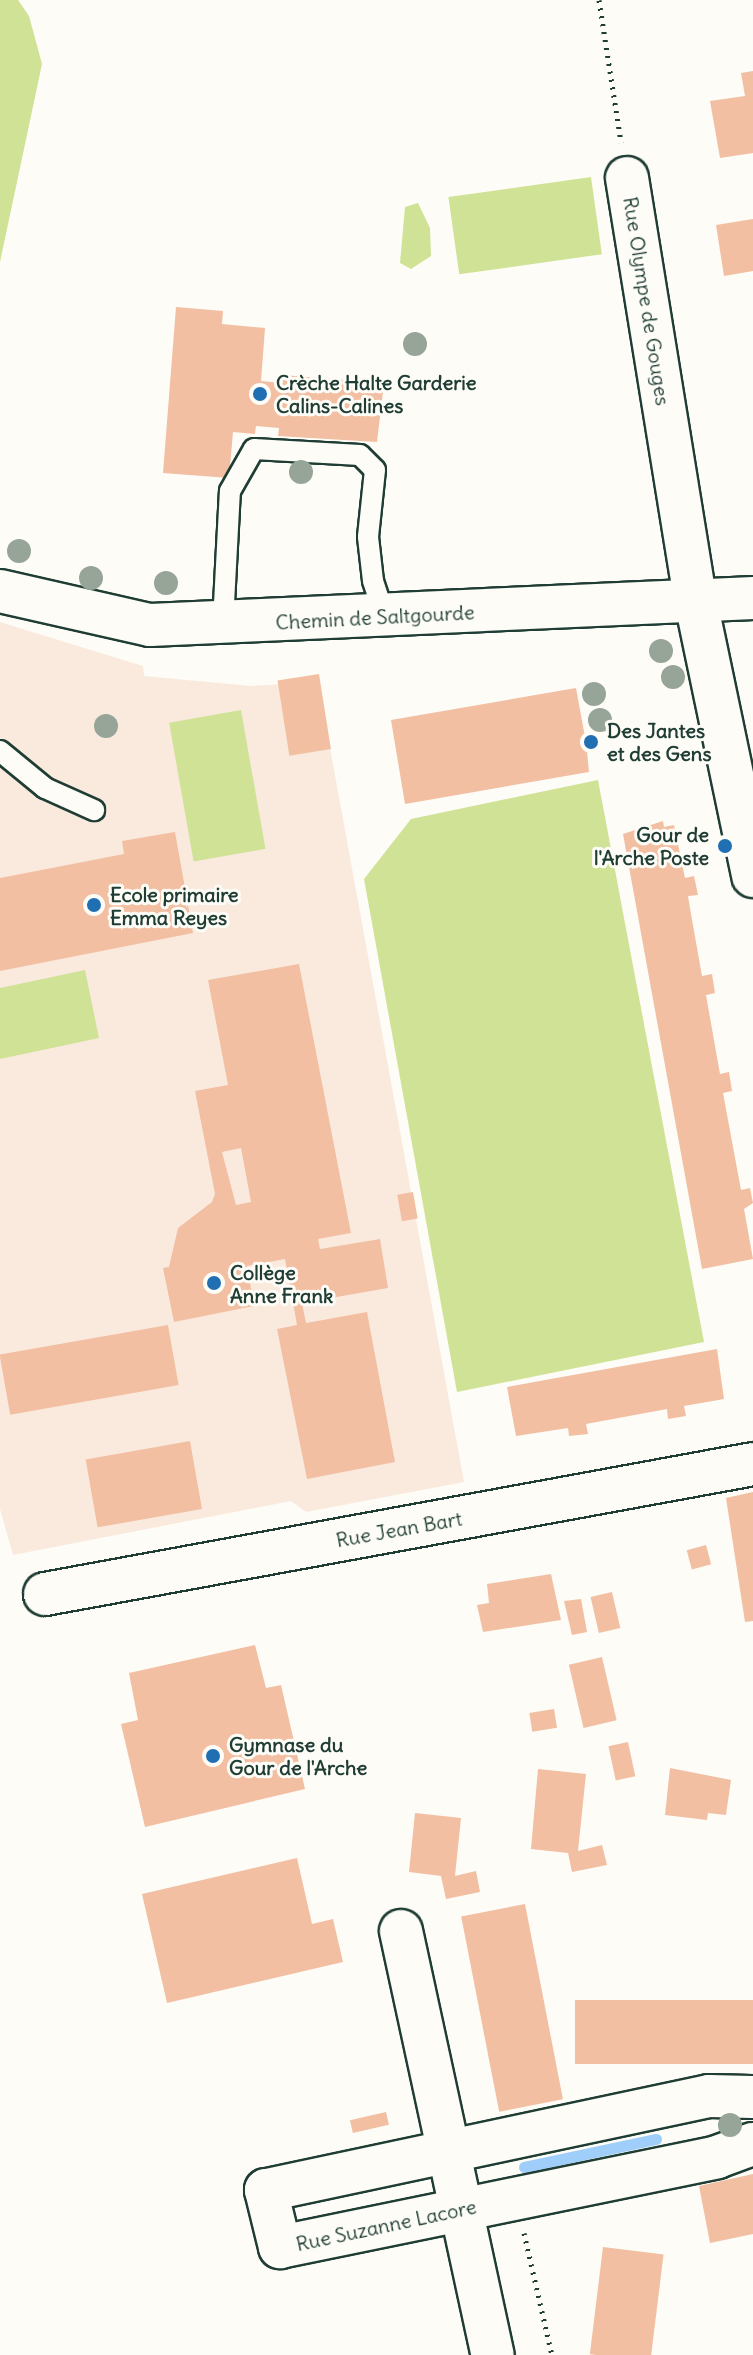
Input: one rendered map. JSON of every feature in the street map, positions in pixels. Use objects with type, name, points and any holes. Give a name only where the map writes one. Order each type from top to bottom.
[{"type":"street","name":"Rue Olympe de Gouges","points":[[627,178],[696,602],[753,876]]},
{"type":"street","name":"Chemin de Saltgourde","points":[[0,591],[150,625],[385,617],[753,598]]},
{"type":"street","name":"Rue Jean Bart","points":[[45,1594],[753,1464]]},
{"type":"street","points":[[401,1931],[493,2355]]},
{"type":"street","points":[[704,2097],[689,2116],[690,2134],[696,2148],[735,2150]]},
{"type":"street","name":"Rue Suzanne Lacore","points":[[735,2150],[280,2247],[266,2190],[704,2097],[753,2097]]},
{"type":"lane","points":[[223,623],[230,491],[254,449],[360,455],[375,470],[368,537],[373,581],[385,617]]},
{"type":"lane","points":[[0,751],[45,788],[94,810]]},
{"type":"path","name":"Rue Olympe de Gouges","points":[[599,0],[627,178]]},
{"type":"path","points":[[521,2222],[552,2355]]},
{"type":"shaded area","name":"Collège Anne Frank","points":[[0,622],[143,666],[144,676],[251,686],[318,682],[464,1482],[306,1512],[291,1501],[13,1555],[0,1509]]},
{"type":"green space","points":[[0,0],[18,0],[29,16],[42,64],[0,262]]},
{"type":"green space","points":[[591,177],[602,254],[459,274],[448,197]]},
{"type":"green space","points":[[418,203],[430,228],[431,256],[411,269],[400,263],[405,207]]},
{"type":"green space","points":[[241,710],[265,849],[194,862],[169,723]]},
{"type":"green space","points":[[598,780],[704,1342],[457,1392],[364,879],[411,819]]},
{"type":"green space","points":[[85,970],[99,1038],[0,1059],[0,988]]},
{"type":"building","points":[[753,71],[753,153],[720,158],[710,101],[745,96],[741,73]]},
{"type":"building","points":[[753,219],[753,271],[724,276],[716,225]]},
{"type":"building","name":"Crèche Halte Garderie Calins-Calines","points":[[176,307],[223,311],[222,324],[265,328],[261,381],[283,383],[283,375],[384,383],[377,442],[278,436],[279,428],[256,426],[255,434],[233,432],[229,478],[163,473]]},
{"type":"building","points":[[319,674],[331,749],[289,756],[278,681]]},
{"type":"building","points":[[576,688],[585,737],[595,735],[597,749],[587,751],[589,772],[405,804],[391,720]]},
{"type":"building","points":[[663,821],[664,827],[674,825],[685,878],[694,876],[698,895],[688,896],[691,914],[702,976],[712,974],[715,993],[706,995],[720,1074],[729,1072],[732,1091],[723,1093],[741,1190],[750,1188],[753,1203],[744,1209],[753,1259],[702,1269],[623,834]]},
{"type":"building","name":"Ecole primaire Emma Reyes","points":[[175,832],[193,933],[0,971],[0,878],[124,854],[122,841]]},
{"type":"building","points":[[299,964],[351,1233],[318,1239],[320,1249],[380,1239],[388,1288],[302,1303],[306,1323],[367,1312],[395,1462],[307,1479],[277,1329],[297,1325],[285,1259],[247,1266],[254,1306],[174,1322],[163,1268],[169,1267],[178,1228],[212,1202],[215,1194],[195,1091],[228,1085],[208,980]],"holes":[[[241,1148],[251,1202],[236,1205],[222,1152]]]},
{"type":"building","points":[[413,1192],[418,1219],[402,1221],[397,1195]]},
{"type":"building","points":[[168,1325],[179,1385],[10,1415],[0,1355]]},
{"type":"building","points":[[717,1349],[724,1399],[684,1406],[686,1416],[668,1419],[667,1409],[586,1424],[588,1434],[569,1436],[568,1428],[516,1436],[507,1387]]},
{"type":"building","points":[[190,1441],[202,1509],[98,1527],[86,1459]]},
{"type":"building","points":[[753,1492],[753,1621],[745,1622],[726,1498]]},
{"type":"building","points":[[706,1545],[711,1564],[692,1569],[687,1550]]},
{"type":"building","points":[[551,1574],[561,1620],[483,1632],[477,1605],[489,1603],[487,1584]]},
{"type":"building","points":[[612,1592],[620,1628],[599,1633],[591,1597]]},
{"type":"building","points":[[581,1599],[587,1632],[572,1635],[564,1601]]},
{"type":"building","name":"Gymnase du Gour de l'Arche","points":[[255,1645],[266,1688],[281,1685],[305,1789],[145,1827],[121,1724],[138,1720],[129,1673]]},
{"type":"building","points":[[602,1657],[617,1720],[583,1728],[569,1665]]},
{"type":"building","points":[[554,1709],[557,1728],[532,1732],[529,1713]]},
{"type":"building","points":[[628,1742],[635,1776],[616,1780],[608,1746]]},
{"type":"building","points":[[670,1768],[731,1780],[726,1815],[708,1813],[707,1820],[665,1815]]},
{"type":"building","points":[[538,1769],[586,1774],[578,1851],[602,1845],[607,1865],[572,1872],[568,1853],[531,1849]]},
{"type":"building","points":[[415,1813],[461,1818],[455,1876],[476,1871],[480,1892],[446,1899],[441,1876],[409,1872]]},
{"type":"building","points":[[297,1858],[312,1924],[333,1919],[343,1962],[167,2003],[142,1894]]},
{"type":"building","points":[[525,1904],[563,2099],[499,2112],[461,1916]]},
{"type":"building","points":[[575,2000],[753,2000],[753,2064],[575,2064]]},
{"type":"building","points":[[386,2112],[389,2125],[353,2133],[350,2120]]},
{"type":"building","points":[[753,2174],[753,2234],[710,2243],[699,2186]]},
{"type":"building","points":[[603,2247],[664,2254],[651,2355],[590,2354]]},
{"type":"waterway","points":[[524,2167],[656,2139]]},
{"type":"place","name":"Crèche Halte Garderie Calins-Calines","points":[[260,394]]},
{"type":"place","name":"Des Jantes et des Gens","points":[[591,742]]},
{"type":"place","name":"Gour de l'Arche Poste","points":[[725,846]]},
{"type":"place","name":"Ecole primaire Emma Reyes","points":[[94,905]]},
{"type":"place","name":"Collège Anne Frank","points":[[214,1283]]},
{"type":"place","name":"Gymnase du Gour de l'Arche","points":[[213,1756]]}]
